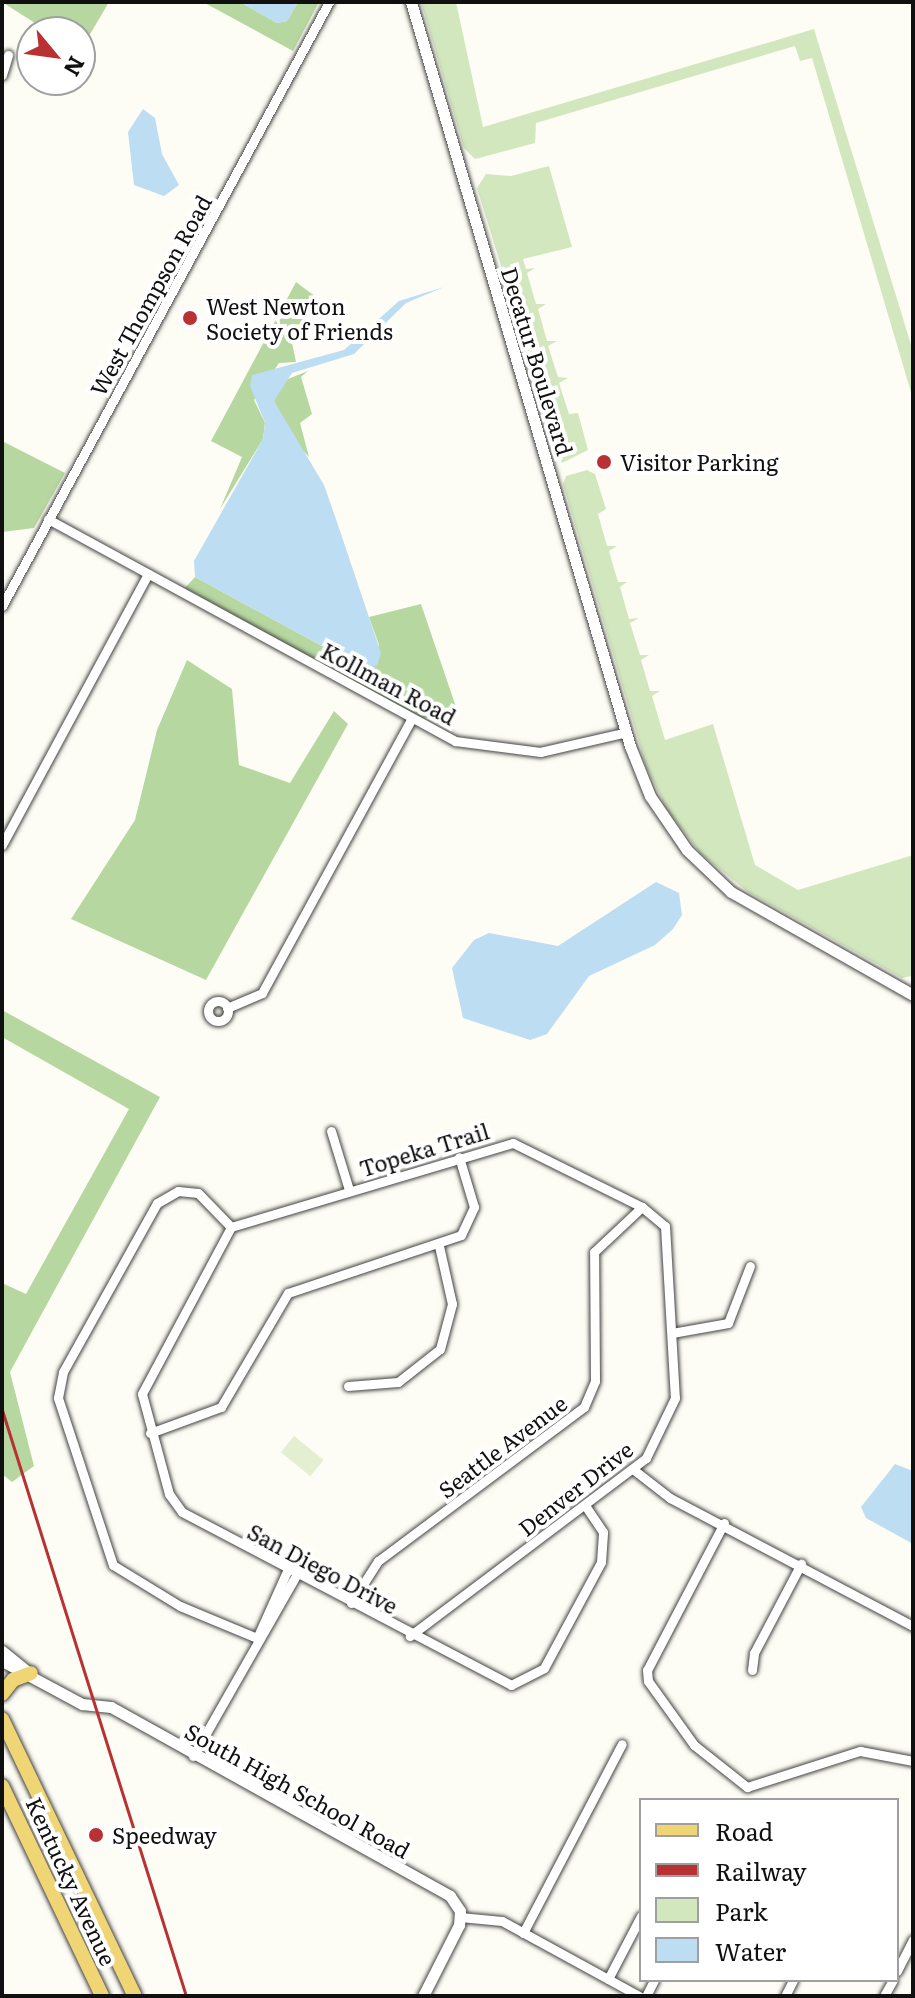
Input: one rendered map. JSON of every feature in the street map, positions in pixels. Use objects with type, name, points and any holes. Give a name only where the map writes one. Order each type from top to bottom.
[{"type":"main road","points":[[2,1694],[13,1680],[30,1672]]},
{"type":"main road","points":[[2,1705],[3,1728]]},
{"type":"main road","name":"Kentucky Avenue","points":[[3,1728],[20,1757],[135,1996]]},
{"type":"main road","name":"Kentucky Avenue","points":[[2,1786],[102,1996]]},
{"type":"street","name":"West Thompson Road","points":[[2,606],[329,2]]},
{"type":"street","name":"Decatur Boulevard","points":[[411,2],[627,732]]},
{"type":"street","points":[[2,75],[8,55]]},
{"type":"street","name":"Kollman Road","points":[[48,519],[411,720],[455,741],[514,752],[560,750],[627,732]]},
{"type":"street","points":[[2,845],[148,574]]},
{"type":"street","points":[[227,1008],[262,993],[411,720]]},
{"type":"street","points":[[627,732],[654,803],[713,877],[755,909],[913,995]]},
{"type":"street","points":[[331,1131],[349,1190]]},
{"type":"street","name":"Topeka Trail","points":[[231,1227],[459,1157],[524,1145],[642,1207],[664,1224]]},
{"type":"street","points":[[150,1433],[221,1407],[288,1293],[439,1246],[461,1235],[473,1214],[459,1157]]},
{"type":"street","points":[[231,1227],[193,1192],[170,1194],[155,1206],[58,1389],[105,1549],[115,1567],[180,1606],[257,1638]]},
{"type":"street","name":"Seattle Avenue","points":[[351,1603],[378,1561],[584,1407],[595,1381],[592,1260],[604,1239],[642,1207]]},
{"type":"street","name":"Denver Drive","points":[[410,1636],[634,1470],[673,1408],[672,1333],[664,1224]]},
{"type":"street","name":"San Diego Drive","points":[[231,1227],[144,1386],[141,1402],[182,1512],[497,1682],[525,1683],[544,1668],[603,1557],[603,1532],[585,1505]]},
{"type":"street","points":[[348,1386],[398,1382],[440,1349],[452,1304],[439,1246]]},
{"type":"street","points":[[672,1333],[728,1323],[750,1266]]},
{"type":"street","points":[[634,1470],[670,1498],[724,1523],[913,1626]]},
{"type":"street","points":[[724,1523],[647,1677],[694,1746],[743,1786],[860,1751],[913,1761]]},
{"type":"street","points":[[752,1670],[754,1653],[801,1564]]},
{"type":"street","points":[[193,1756],[292,1571]]},
{"type":"street","name":"South High School Road","points":[[2,1651],[82,1704],[111,1707],[193,1756],[450,1896],[460,1917]]},
{"type":"street","name":"South High School Road","points":[[2,1661],[30,1672]]},
{"type":"street","points":[[523,1933],[622,1744]]},
{"type":"street","points":[[423,1996],[460,1917],[495,1919],[639,1996]]},
{"type":"street","points":[[608,1979],[639,1920]]},
{"type":"street","points":[[899,1967],[913,1940]]},
{"type":"green space","points":[[2,2],[109,2],[96,24],[96,16],[24,16]]},
{"type":"green space","points":[[203,2],[240,2],[277,23],[287,21],[298,2],[319,2],[293,51]]},
{"type":"green space","points":[[421,2],[456,2],[483,127],[814,29],[913,351],[913,399],[812,58],[800,61],[795,46],[536,123],[535,143],[475,159],[464,148]]},
{"type":"green space","points":[[549,166],[572,247],[523,259],[526,269],[535,268],[527,273],[536,304],[546,304],[538,309],[547,341],[557,341],[548,346],[558,377],[568,378],[559,383],[569,414],[578,413],[588,450],[562,463],[477,188],[486,174],[511,176]]},
{"type":"green space","points":[[296,282],[316,297],[292,343],[296,362],[279,363],[254,400],[265,423],[263,439],[220,509],[242,457],[211,441]]},
{"type":"green space","points":[[308,371],[301,377],[312,414],[300,423],[309,457],[291,438],[274,401],[283,381]]},
{"type":"green space","points":[[2,441],[65,473],[34,528],[2,532]]},
{"type":"green space","points":[[587,470],[595,474],[606,509],[598,514],[607,546],[617,546],[609,551],[618,582],[627,582],[620,587],[629,619],[639,618],[630,623],[640,655],[649,655],[641,660],[650,691],[660,691],[652,696],[665,740],[713,724],[755,865],[798,890],[913,855],[911,976],[902,978],[748,892],[700,853],[666,808],[646,766],[563,484],[566,476]]},
{"type":"green space","points":[[195,577],[364,669],[379,645],[369,617],[421,604],[456,707],[422,719],[185,588]]},
{"type":"green space","points":[[187,660],[232,689],[239,765],[290,783],[334,711],[348,724],[206,980],[71,919],[135,820],[157,730]]},
{"type":"green space","points":[[2,1010],[160,1097],[10,1372],[34,1466],[12,1482],[2,1474],[2,1283],[26,1294],[129,1109],[2,1037]]},
{"type":"green space","points":[[294,1436],[324,1460],[310,1476],[281,1452]]},
{"type":"water","points":[[240,2],[298,2],[287,21],[277,23]]},
{"type":"water","points":[[143,109],[155,118],[162,154],[179,185],[164,196],[134,185],[128,132]]},
{"type":"water","points":[[444,287],[406,303],[354,354],[292,373],[274,401],[324,485],[381,653],[377,666],[364,669],[195,577],[194,561],[263,439],[265,423],[250,386],[252,375],[344,350],[399,301]]},
{"type":"water","points":[[656,882],[679,893],[682,915],[673,929],[655,945],[589,976],[547,1034],[530,1040],[463,1018],[452,968],[474,940],[489,933],[558,946]]},
{"type":"water","points":[[895,1464],[913,1471],[913,1544],[866,1518],[861,1507]]},
{"type":"railway","points":[[2,1410],[186,1996]]},
{"type":"place","name":"West Newton Society of Friends","points":[[190,318]]},
{"type":"place","name":"Visitor Parking","points":[[604,462]]},
{"type":"place","name":"Speedway","points":[[96,1835]]}]
